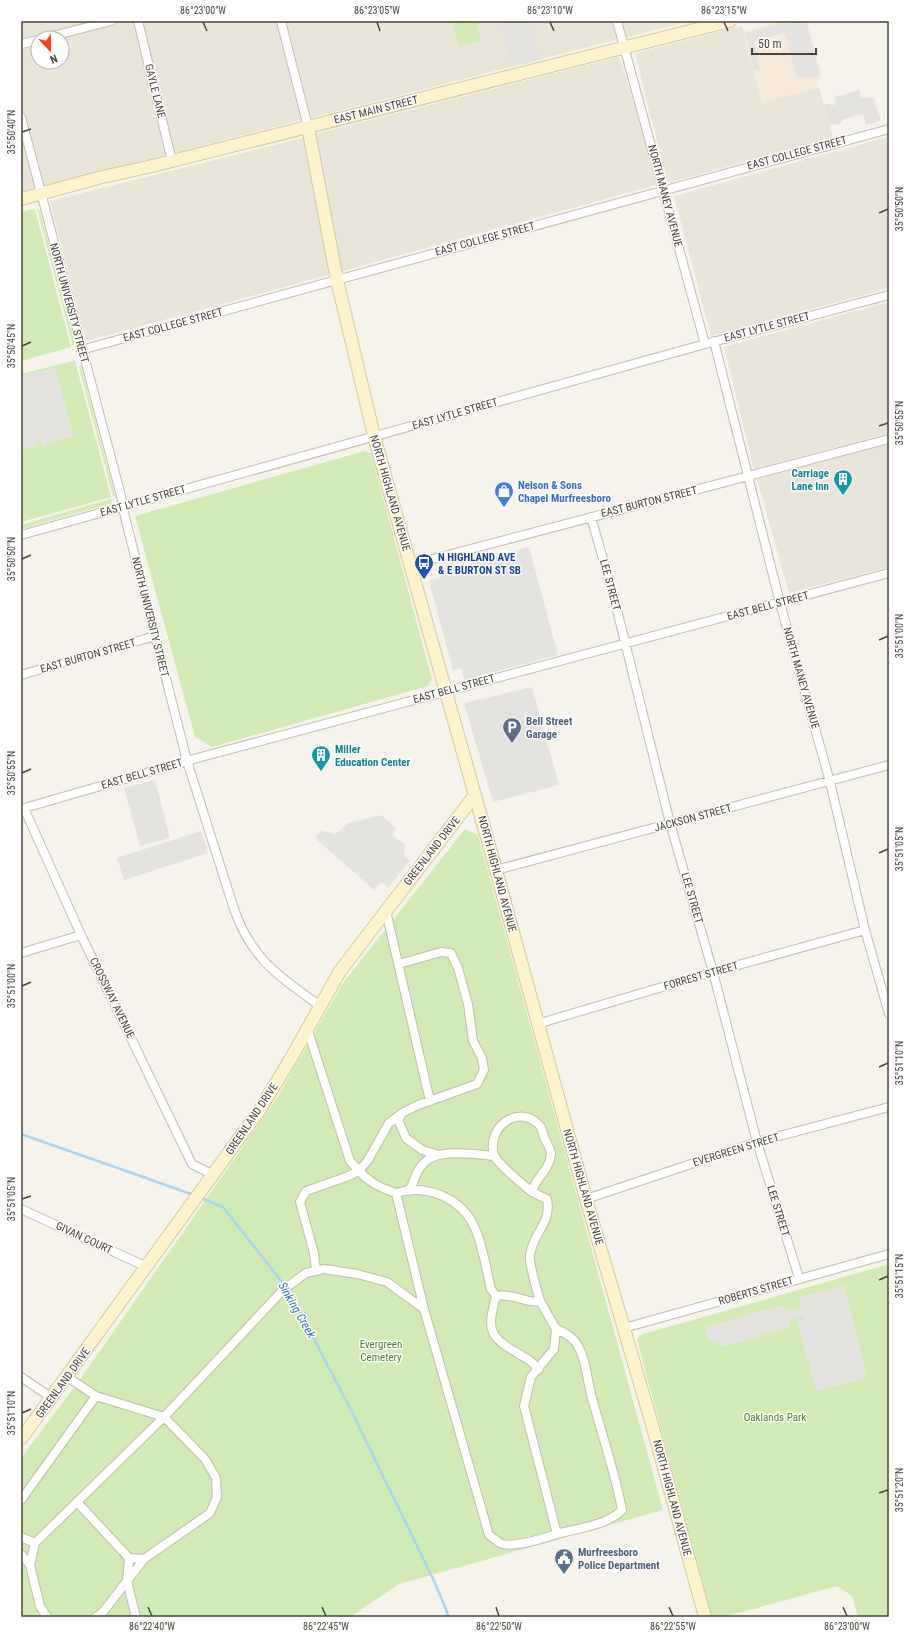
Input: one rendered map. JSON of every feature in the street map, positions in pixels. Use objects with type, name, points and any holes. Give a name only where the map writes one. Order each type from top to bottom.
[{"type":"street","points":[[70,32],[111,21]]},
{"type":"street","name":"GAYLE LANE","points":[[138,21],[172,161]]},
{"type":"street","points":[[281,21],[308,127]]},
{"type":"street","name":"NORTH MANEY AVENUE","points":[[617,21],[705,344]]},
{"type":"street","name":"EAST MAIN STREET","points":[[21,199],[102,177],[172,161],[730,21]]},
{"type":"street","name":"NORTH UNIVERSITY STREET","points":[[21,117],[40,184],[41,194],[123,506],[187,761],[241,928],[251,946],[264,962],[282,979],[320,1006]]},
{"type":"street","name":"NORTH HIGHLAND AVENUE","points":[[308,127],[336,280],[374,436],[496,870],[537,1024],[624,1328],[704,1617]]},
{"type":"street","name":"EAST COLLEGE STREET","points":[[81,350],[889,129]]},
{"type":"street","name":"EAST LYTLE STREET","points":[[21,535],[714,341],[889,295]]},
{"type":"street","name":"NORTH MANEY AVENUE","points":[[714,341],[780,603],[830,782],[865,930],[889,1014]]},
{"type":"street","name":"EAST BURTON STREET","points":[[410,565],[889,439]]},
{"type":"street","name":"LEE STREET","points":[[591,517],[625,643],[670,824],[713,972],[757,1142],[799,1278]]},
{"type":"street","name":"EAST BELL STREET","points":[[23,808],[187,761],[445,691],[889,574]]},
{"type":"street","name":"EAST BURTON STREET","points":[[21,675],[155,636]]},
{"type":"street","name":"JACKSON STREET","points":[[496,870],[889,765]]},
{"type":"street","name":"GREENLAND DRIVE","points":[[21,1439],[68,1377],[260,1111],[340,971],[475,795]]},
{"type":"street","name":"CROSSWAY AVENUE","points":[[23,808],[81,935],[192,1164],[213,1176]]},
{"type":"street","points":[[386,911],[430,1101]]},
{"type":"street","name":"FORREST STREET","points":[[537,1024],[713,972],[865,930]]},
{"type":"street","points":[[21,953],[81,935]]},
{"type":"street","points":[[316,1271],[314,1253],[300,1202],[306,1191],[359,1171],[368,1160],[389,1123],[402,1113],[418,1105],[477,1084],[484,1070],[482,1058],[473,1041],[468,1004],[458,968],[451,954],[441,952],[398,964]]},
{"type":"street","points":[[307,1028],[350,1161],[367,1181],[382,1188],[396,1193],[409,1190],[422,1190],[438,1194],[452,1200],[465,1213],[474,1226],[491,1289],[496,1296],[491,1316],[492,1333],[504,1345],[533,1362],[538,1370]]},
{"type":"street","name":"EVERGREEN STREET","points":[[586,1199],[757,1142],[889,1107]]},
{"type":"street","points":[[402,1113],[398,1120],[406,1138],[422,1150],[439,1155]]},
{"type":"street","points":[[532,1192],[533,1184],[547,1168],[551,1154],[540,1126],[528,1117],[514,1117],[501,1124],[492,1140],[494,1156],[510,1173],[532,1192],[547,1199],[549,1210],[543,1225],[533,1242],[530,1256],[540,1301],[556,1329],[554,1349],[531,1377],[524,1406],[557,1534]]},
{"type":"street","points":[[422,1150],[425,1161]]},
{"type":"street","points":[[409,1190],[414,1184],[415,1174],[425,1161],[439,1155],[460,1153],[494,1156]]},
{"type":"street","points":[[396,1193],[424,1309],[490,1535],[501,1544],[532,1542],[616,1517],[622,1510],[617,1483],[591,1396],[584,1359],[579,1346],[567,1333],[556,1329]]},
{"type":"street","name":"GIVAN COURT","points":[[21,1209],[147,1267]]},
{"type":"street","name":"ROBERTS STREET","points":[[624,1328],[889,1254]]},
{"type":"street","points":[[30,1565],[35,1543],[164,1417],[286,1287],[306,1273],[324,1269],[357,1274],[387,1282],[424,1309]]},
{"type":"street","points":[[496,1296],[503,1295],[519,1298],[532,1303],[540,1301]]},
{"type":"street","points":[[21,1377],[52,1398]]},
{"type":"street","points":[[68,1377],[96,1396],[164,1417],[205,1459],[216,1478],[217,1497],[210,1513],[144,1559],[103,1612],[96,1617]]},
{"type":"street","points":[[21,1500],[96,1396]]},
{"type":"street","points":[[77,1502],[129,1558],[144,1559]]},
{"type":"street","points":[[21,1538],[35,1543]]},
{"type":"street","points":[[21,1554],[30,1565],[40,1606],[47,1617]]},
{"type":"street","points":[[129,1558],[127,1581],[136,1617]]},
{"type":"shaded area","points":[[21,21],[690,21],[21,192]]},
{"type":"shaded area","points":[[501,21],[529,21],[540,60],[512,67]]},
{"type":"shaded area","points":[[781,21],[807,21],[822,77],[817,79],[819,87],[762,103],[743,31]]},
{"type":"shaded area","points":[[791,21],[806,21],[820,75],[811,78],[796,77],[785,33],[754,41],[760,69],[754,70],[745,33]]},
{"type":"shaded area","points":[[742,26],[762,103],[819,87],[833,138],[668,183],[648,107],[636,56],[637,53]]},
{"type":"shaded area","points":[[619,57],[643,130],[656,185],[342,271],[315,134]]},
{"type":"shaded area","points":[[859,90],[861,98],[874,98],[881,121],[866,125],[863,114],[844,119],[838,125],[829,124],[824,104],[836,105],[834,97]]},
{"type":"shaded area","points":[[889,137],[889,288],[711,336],[674,196]]},
{"type":"shaded area","points":[[303,138],[312,173],[331,273],[86,341],[50,201]]},
{"type":"shaded area","points":[[889,302],[889,433],[754,469],[724,347]]},
{"type":"shaded area","points":[[55,368],[73,436],[43,445],[39,439],[36,440],[38,446],[21,450],[21,377]]},
{"type":"shaded area","points":[[889,444],[889,567],[789,593],[757,479]]},
{"type":"shaded area","points":[[529,547],[558,655],[464,680],[461,668],[453,670],[429,581],[440,578],[438,572]]},
{"type":"shaded area","name":"Bell Street Garage","points":[[532,687],[559,785],[493,802],[464,703]]},
{"type":"shaded area","points":[[155,780],[170,838],[140,846],[124,788]]},
{"type":"shaded area","points":[[381,815],[396,828],[392,835],[405,845],[404,856],[410,861],[388,888],[383,883],[380,883],[374,890],[315,838],[322,830],[334,835],[348,823]]},
{"type":"shaded area","points":[[201,831],[208,853],[124,880],[117,858]]},
{"type":"shaded area","points":[[844,1285],[867,1378],[816,1391],[798,1323],[804,1320],[803,1317],[789,1321],[790,1328],[720,1347],[718,1340],[709,1342],[705,1327],[783,1305],[787,1312],[799,1308],[801,1304],[799,1297]]},
{"type":"green space","points":[[452,21],[476,21],[481,40],[459,46]]},
{"type":"green space","points":[[37,208],[40,212],[75,342],[73,346]]},
{"type":"green space","points":[[33,209],[35,210],[71,347],[21,361],[21,212]]},
{"type":"green space","points":[[75,361],[111,497],[21,522],[21,450],[37,446],[36,440],[40,439],[43,445],[73,436],[55,368],[21,377],[21,374]]},
{"type":"green space","points":[[81,366],[115,496],[113,496],[79,367]]},
{"type":"green space","points":[[365,451],[371,453],[432,679],[428,686],[212,747],[195,737],[135,516]]},
{"type":"green space","points":[[111,499],[112,503],[21,529],[21,525]]},
{"type":"green space","name":"Evergreen Cemetery","points":[[465,829],[478,835],[663,1510],[399,1584],[350,1617],[21,1617],[21,1458],[81,1378],[277,1098],[343,983]]},
{"type":"green space","name":"Oaklands Park","points":[[889,1264],[889,1617],[858,1617],[852,1596],[837,1586],[724,1617],[712,1617],[637,1340],[640,1335]]},
{"type":"waterway","name":"Sinking Creek","points":[[21,1134],[194,1195]]},
{"type":"waterway","name":"Sinking Creek","points":[[201,1198],[223,1207],[289,1291],[352,1412],[435,1583],[449,1617]]},
{"type":"place","name":"Carriage Lane Inn","points":[[843,496]]},
{"type":"place","name":"Nelson & Sons Chapel Murfreesboro","points":[[504,508]]},
{"type":"place","name":"N HIGHLAND AVE & E BURTON ST SB","points":[[424,580]]},
{"type":"place","name":"Bell Street Garage","points":[[512,744]]},
{"type":"place","name":"Miller Education Center","points":[[321,772]]},
{"type":"place","name":"Murfreesboro Police Department","points":[[564,1575]]}]
